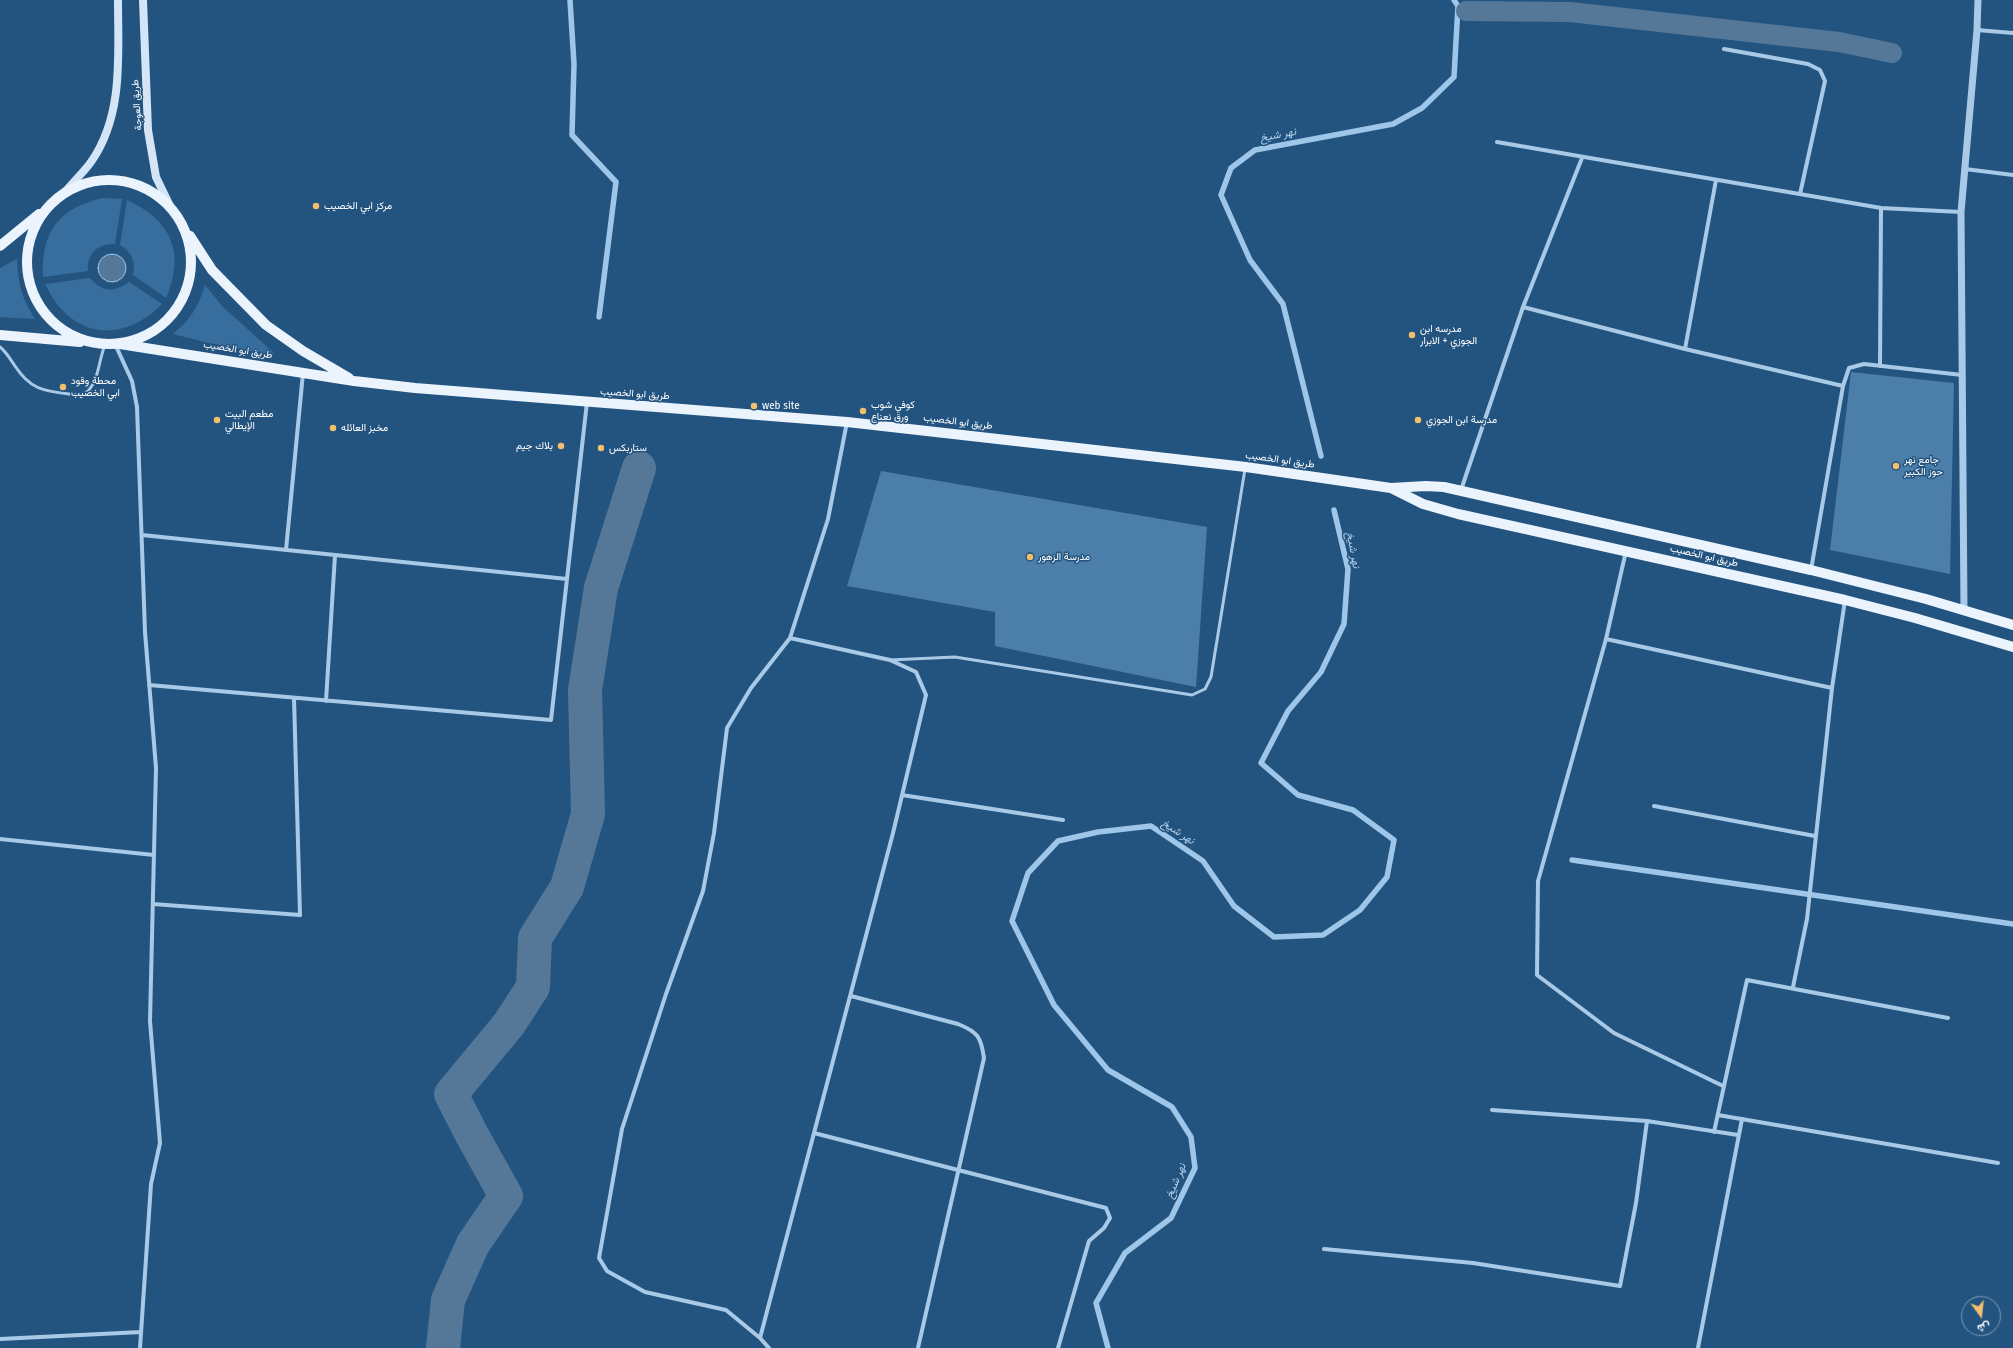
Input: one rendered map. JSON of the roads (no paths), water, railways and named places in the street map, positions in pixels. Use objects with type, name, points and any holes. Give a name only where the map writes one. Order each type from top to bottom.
[{"type":"main road","name":"طريق العوجة","points":[[65,192],[91,162],[109,126],[118,86],[118,0]]},
{"type":"main road","name":"طريق العوجة","points":[[143,0],[148,130],[156,177],[170,206]]},
{"type":"main road","name":"طريق ابو الخصيب","points":[[47,207],[65,192],[86,183],[108,180],[131,182],[152,191],[170,206],[212,270],[250,310],[284,339],[354,381]]},
{"type":"main road","points":[[0,246],[47,207]]},
{"type":"main road","points":[[47,207],[33,229],[26,254],[28,279],[37,303],[53,323],[74,337],[110,344],[144,337],[162,326],[176,311],[186,292],[191,272],[191,251],[184,226]]},
{"type":"main road","name":"طريق ابو الخصيب","points":[[0,335],[110,344],[354,381],[478,394],[847,422],[1246,467],[1391,488],[1426,486],[1461,490],[1811,570],[1964,610],[2013,625]]},
{"type":"main road","name":"طريق ابو الخصيب","points":[[1391,488],[1424,504],[1446,511],[1845,600],[1914,618],[2013,647]]},
{"type":"street","points":[[1964,610],[1960,212],[1977,30],[1978,0]]},
{"type":"street","points":[[1977,30],[2013,33]]},
{"type":"street","points":[[1724,49],[1808,64],[1820,70],[1825,81],[1800,194]]},
{"type":"street","points":[[1497,142],[1582,158],[1881,208],[1960,212]]},
{"type":"street","points":[[1461,490],[1523,307],[1582,158]]},
{"type":"street","points":[[1965,169],[2013,175]]},
{"type":"street","points":[[1685,349],[1716,180]]},
{"type":"street","points":[[1880,366],[1881,208]]},
{"type":"street","points":[[1523,307],[1685,349],[1843,386]]},
{"type":"street","points":[[110,344],[132,381],[137,407],[145,632],[156,768],[150,1021],[160,1143],[151,1184],[140,1348]]},
{"type":"street","points":[[1811,570],[1843,386],[1849,368],[1864,364],[1962,376]]},
{"type":"street","points":[[286,550],[303,373]]},
{"type":"street","points":[[149,685],[550,720],[587,402]]},
{"type":"street","points":[[769,1348],[760,1338],[726,1310],[645,1292],[607,1271],[599,1258],[622,1129],[666,994],[703,890],[714,833],[727,728],[752,688],[790,638],[828,519],[847,422]]},
{"type":"street","points":[[142,535],[567,579]]},
{"type":"street","points":[[1626,551],[1606,639],[1538,881],[1537,975],[1614,1033],[1723,1086]]},
{"type":"street","points":[[326,700],[335,555]]},
{"type":"street","points":[[1793,987],[1807,919],[1832,688],[1845,600]]},
{"type":"street","points":[[760,1338],[851,996],[926,695],[916,672],[890,660],[790,638]]},
{"type":"street","points":[[1606,639],[1832,688]]},
{"type":"street","points":[[153,904],[300,915],[294,698]]},
{"type":"street","points":[[902,795],[1063,820]]},
{"type":"street","points":[[1654,806],[1815,836]]},
{"type":"street","points":[[0,839],[154,855]]},
{"type":"street","points":[[1714,1132],[1747,980],[1793,987],[1948,1018]]},
{"type":"street","points":[[851,996],[958,1024],[973,1030],[982,1042],[984,1058],[918,1348]]},
{"type":"street","points":[[1492,1110],[1646,1121],[1738,1135]]},
{"type":"street","points":[[1718,1115],[1998,1163]]},
{"type":"street","points":[[1698,1348],[1742,1119]]},
{"type":"street","points":[[1324,1249],[1473,1263],[1620,1286],[1636,1203],[1646,1121]]},
{"type":"street","points":[[814,1133],[1106,1208],[1110,1218],[1104,1228],[1090,1241],[1058,1348]]},
{"type":"street","points":[[0,1338],[141,1332]]},
{"type":"lane","points":[[0,347],[7,353],[28,383],[43,391],[80,395],[88,392],[93,383],[100,356],[110,344]]},
{"type":"lane","points":[[890,660],[955,657],[1192,695],[1205,689],[1211,677],[1246,467]]},
{"type":"waterway","points":[[570,0],[574,64],[572,135],[616,182],[599,317]]},
{"type":"waterway","name":"نهر شيخ","points":[[1321,456],[1283,304],[1250,260],[1221,195],[1231,168],[1255,150],[1393,124],[1422,108],[1454,77],[1458,6],[1454,0]]},
{"type":"waterway","points":[[1466,11],[1570,12],[1839,42],[1892,53]]},
{"type":"waterway","points":[[443,1348],[448,1300],[473,1244],[506,1196],[451,1094],[509,1024],[533,987],[535,938],[567,887],[588,814],[585,690],[601,588],[639,468]]},
{"type":"waterway","name":"نهر شيخ","points":[[1108,1348],[1096,1303],[1125,1253],[1171,1218],[1195,1168],[1191,1137],[1172,1107],[1108,1070],[1054,1005],[1012,921],[1028,873],[1058,841],[1098,832],[1151,826],[1203,861],[1234,906],[1274,937],[1323,935],[1360,910],[1387,877],[1394,840],[1353,810],[1298,795],[1261,763],[1288,711],[1321,672],[1344,624],[1348,569],[1334,510]]},
{"type":"waterway","points":[[1572,860],[2013,924]]},
{"type":"place","name":"مركز ابي الخصيب","points":[[316,206]]},
{"type":"place","name":"مدرسه ابن الجوزي + الابرار","points":[[1412,335]]},
{"type":"place","name":"محطة وقود ابي الخصيب","points":[[63,387]]},
{"type":"place","name":"web site","points":[[754,406]]},
{"type":"place","name":"كوفي شوب ورق نعناع","points":[[863,411]]},
{"type":"place","name":"مطعم البيت الإيطالي","points":[[217,420]]},
{"type":"place","name":"مدرسة ابن الجوزي","points":[[1418,420]]},
{"type":"place","name":"مخبز العائله","points":[[333,428]]},
{"type":"place","name":"بلاك جيم","points":[[561,446]]},
{"type":"place","name":"ستاربكس","points":[[601,448]]},
{"type":"place","name":"جامع نهر حوز الكبير","points":[[1896,466]]},
{"type":"place","name":"مدرسة الزهور","points":[[1030,557]]}]
